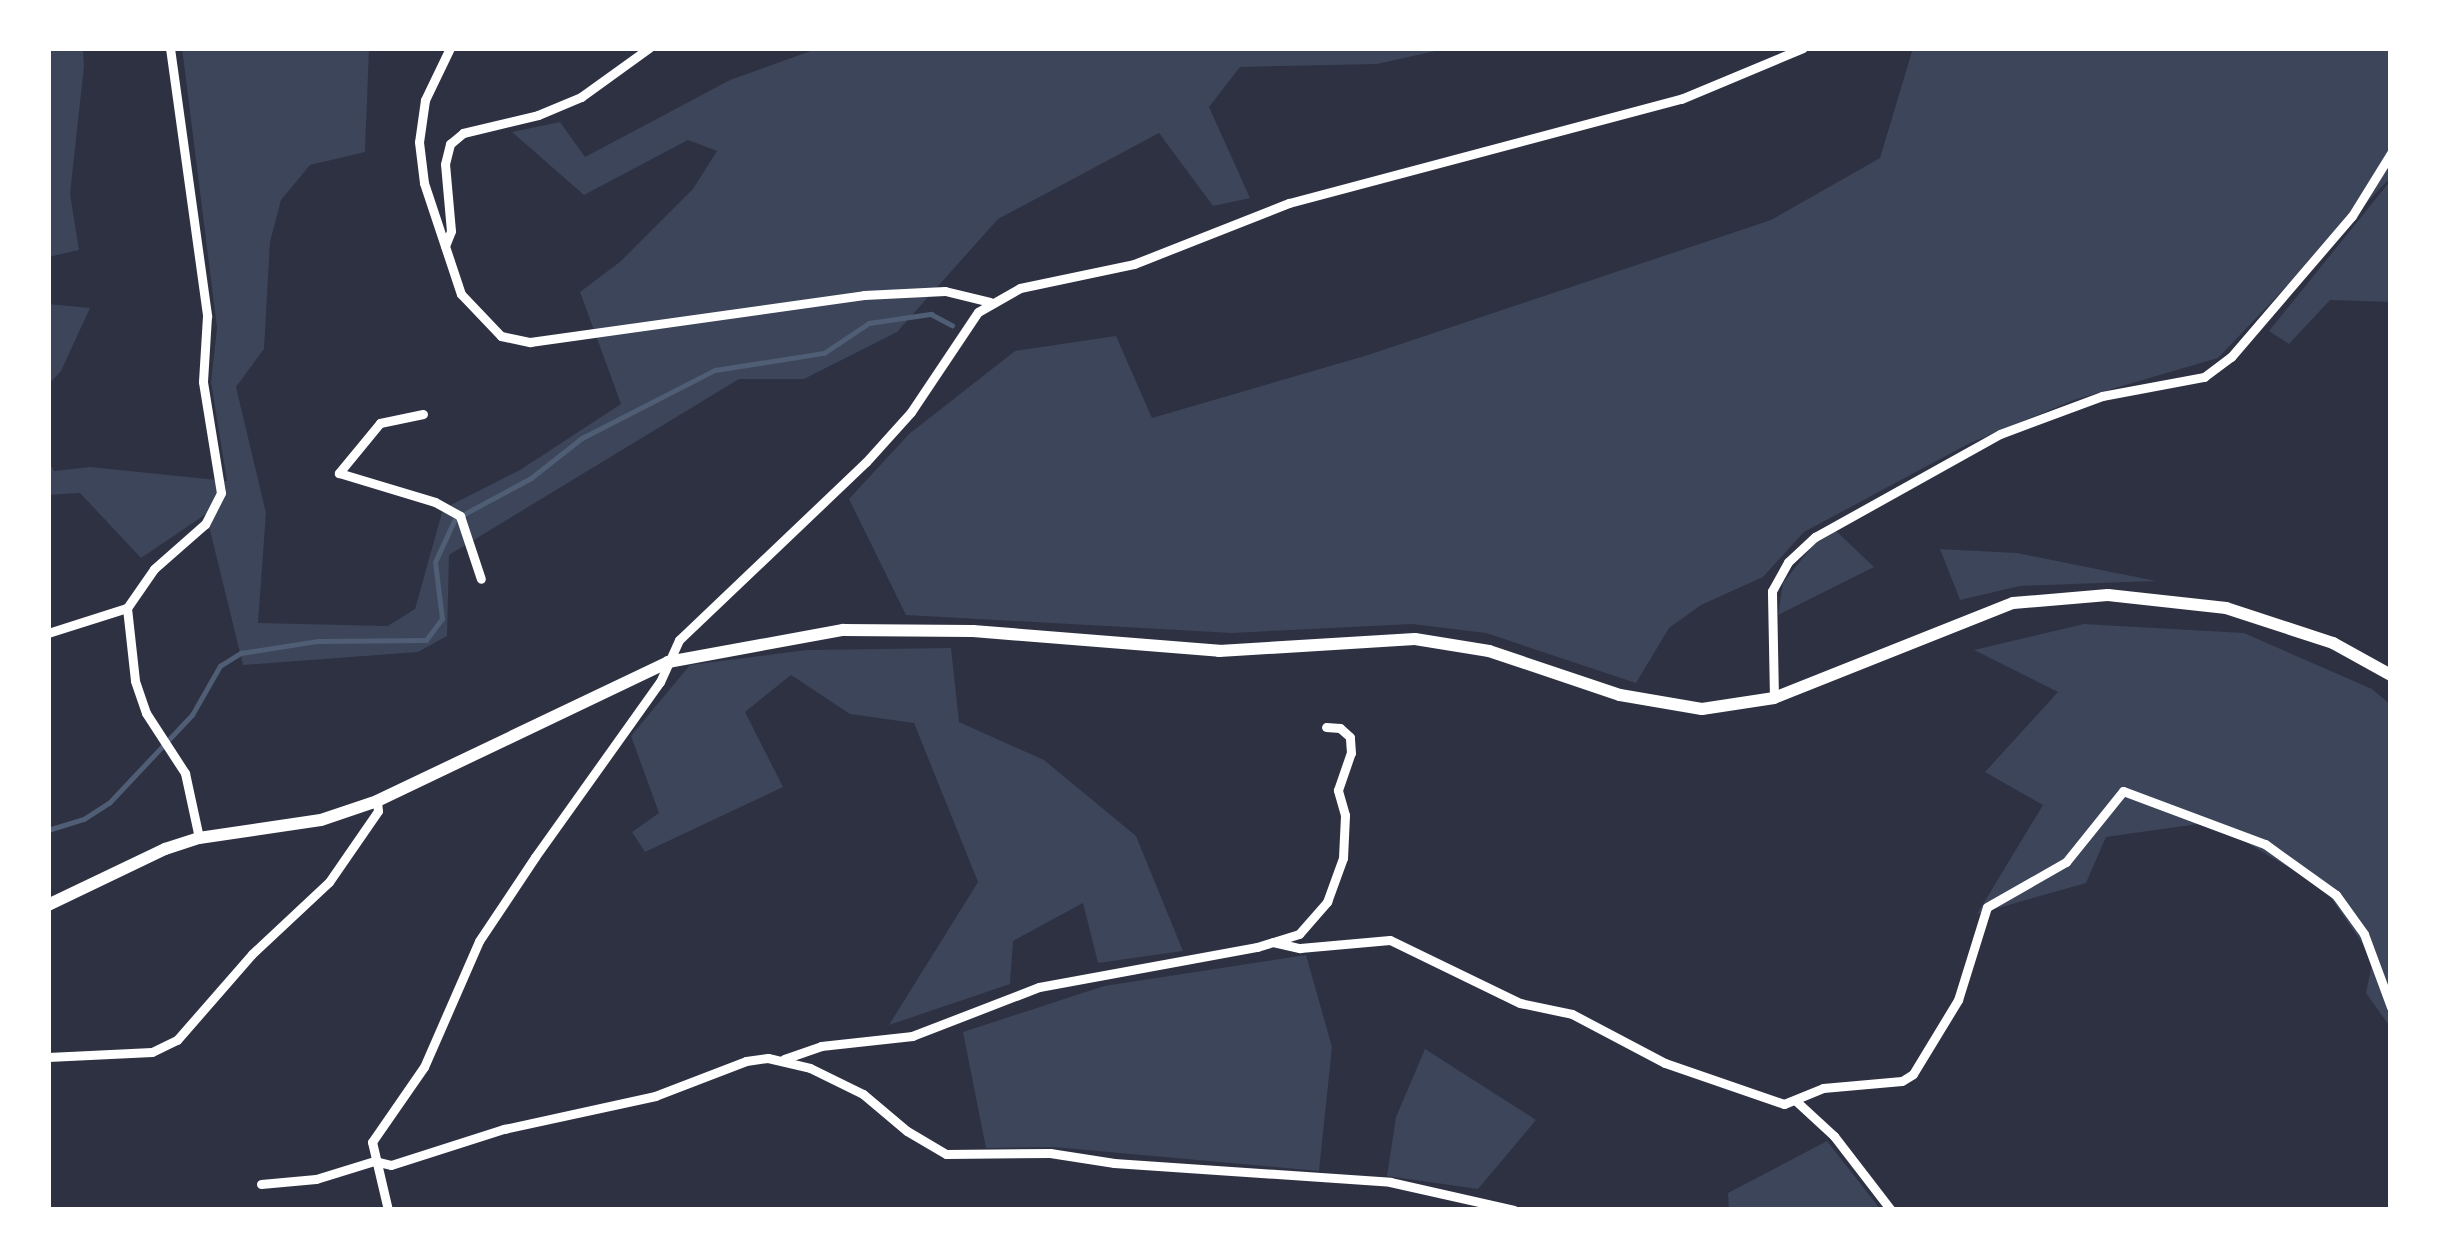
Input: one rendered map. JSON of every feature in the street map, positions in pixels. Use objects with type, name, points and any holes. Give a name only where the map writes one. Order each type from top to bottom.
[{"type":"main road","points":[[48,905],[123,866],[199,838],[321,820],[376,801],[668,662],[843,630],[973,631],[1219,651],[1415,639],[1489,651],[1667,706],[1740,706],[1774,698],[1970,616],[2062,595],[2150,598],[2226,608],[2333,643],[2391,675]]},
{"type":"street","points":[[49,630],[127,608],[154,569],[205,524],[221,493],[203,382],[207,316],[170,48]]},
{"type":"street","points":[[450,48],[425,100],[419,142],[424,183],[461,294],[480,320],[501,336],[530,342],[864,296],[945,291],[990,302]]},
{"type":"street","points":[[445,246],[452,231],[446,164],[450,144],[464,133],[538,115],[581,97],[650,48]]},
{"type":"street","points":[[388,1210],[372,1142],[424,1067],[479,941],[660,682],[679,640],[881,446],[990,302],[1020,288],[1134,264],[1289,203],[1681,99],[1802,48]]},
{"type":"street","points":[[1774,698],[1772,591],[1788,562],[1815,537],[2000,434],[2102,396],[2204,377],[2230,357],[2352,216],[2391,153]]},
{"type":"street","points":[[423,413],[380,423],[339,473],[460,515],[481,579]]},
{"type":"street","points":[[127,608],[135,681],[160,734],[174,749],[199,838]]},
{"type":"street","points":[[261,1184],[316,1180],[374,1161],[391,1165],[504,1129],[655,1096],[746,1061],[784,1060],[821,1046],[912,1036],[1039,986],[1299,934],[1327,902],[1343,858],[1346,815],[1338,790],[1351,753],[1350,736],[1340,728],[1326,727]]},
{"type":"street","points":[[1273,942],[1300,948],[1390,940],[1520,1003],[1572,1014],[1665,1063],[1749,1096],[1784,1104],[1823,1088],[1902,1081],[1913,1074],[1958,1000],[1988,907],[2066,862],[2123,790],[2265,844],[2336,895],[2364,934],[2391,1007]]},
{"type":"street","points":[[48,1057],[152,1052],[177,1040],[252,954],[329,882],[378,811],[376,801]]},
{"type":"street","points":[[784,1060],[863,1094],[907,1131],[946,1154],[1050,1153],[1114,1163],[1390,1182],[1514,1210]]},
{"type":"street","points":[[1796,1101],[1834,1136],[1891,1210]]},
{"type":"shaded area","points":[[48,48],[83,48],[84,66],[70,194],[79,250],[48,257]]},
{"type":"shaded area","points":[[182,48],[369,48],[365,152],[310,165],[281,200],[270,242],[264,349],[236,387],[266,513],[258,623],[388,626],[415,609],[443,509],[520,470],[621,404],[580,292],[621,261],[693,189],[717,151],[688,140],[584,195],[512,132],[560,122],[585,157],[730,80],[819,48],[1449,48],[1377,64],[1240,67],[1209,107],[1250,198],[1213,206],[1159,133],[998,219],[897,332],[804,379],[739,379],[449,555],[447,636],[418,652],[243,665],[206,514],[141,558],[80,493],[48,495],[48,459],[54,471],[90,467],[227,481],[211,382],[217,328]]},
{"type":"shaded area","points":[[1913,48],[2391,48],[2391,177],[2218,358],[2074,400],[1968,444],[1804,532],[1763,577],[1701,605],[1669,628],[1636,683],[1486,633],[1412,624],[1232,633],[906,615],[849,499],[909,434],[1015,351],[1116,336],[1152,418],[1368,355],[1771,220],[1880,158]]},
{"type":"shaded area","points":[[2391,180],[2391,302],[2330,300],[2289,344],[2269,331]]},
{"type":"shaded area","points":[[48,304],[90,308],[61,371],[48,385]]},
{"type":"shaded area","points":[[1835,530],[1874,567],[1778,615],[1783,583],[1813,545]]},
{"type":"shaded area","points":[[1940,549],[2017,553],[2156,581],[2020,586],[1960,600]]},
{"type":"shaded area","points":[[2084,624],[2244,633],[2372,689],[2391,705],[2391,1028],[2366,993],[2373,959],[2325,889],[2212,822],[2106,837],[2086,883],[1977,914],[2043,805],[1985,772],[2058,692],[1974,650]]},
{"type":"shaded area","points":[[951,648],[959,722],[1044,760],[1136,836],[1183,951],[1098,963],[1083,903],[1013,941],[1010,984],[889,1025],[978,882],[914,723],[850,714],[791,675],[745,712],[783,787],[645,852],[632,832],[659,813],[631,736],[690,665],[806,650]]},
{"type":"shaded area","points":[[1306,955],[1332,1047],[1319,1171],[1053,1147],[986,1148],[963,1032],[1104,986]]},
{"type":"shaded area","points":[[1425,1049],[1536,1120],[1478,1189],[1387,1176],[1396,1117]]},
{"type":"shaded area","points":[[1827,1141],[1881,1210],[1729,1210],[1728,1193]]},
{"type":"waterway","points":[[48,830],[84,819],[109,803],[192,715],[220,666],[241,653],[318,641],[426,640],[442,619],[435,562],[455,519],[531,478],[582,438],[715,370],[824,353],[869,323],[931,314],[952,325]]}]
